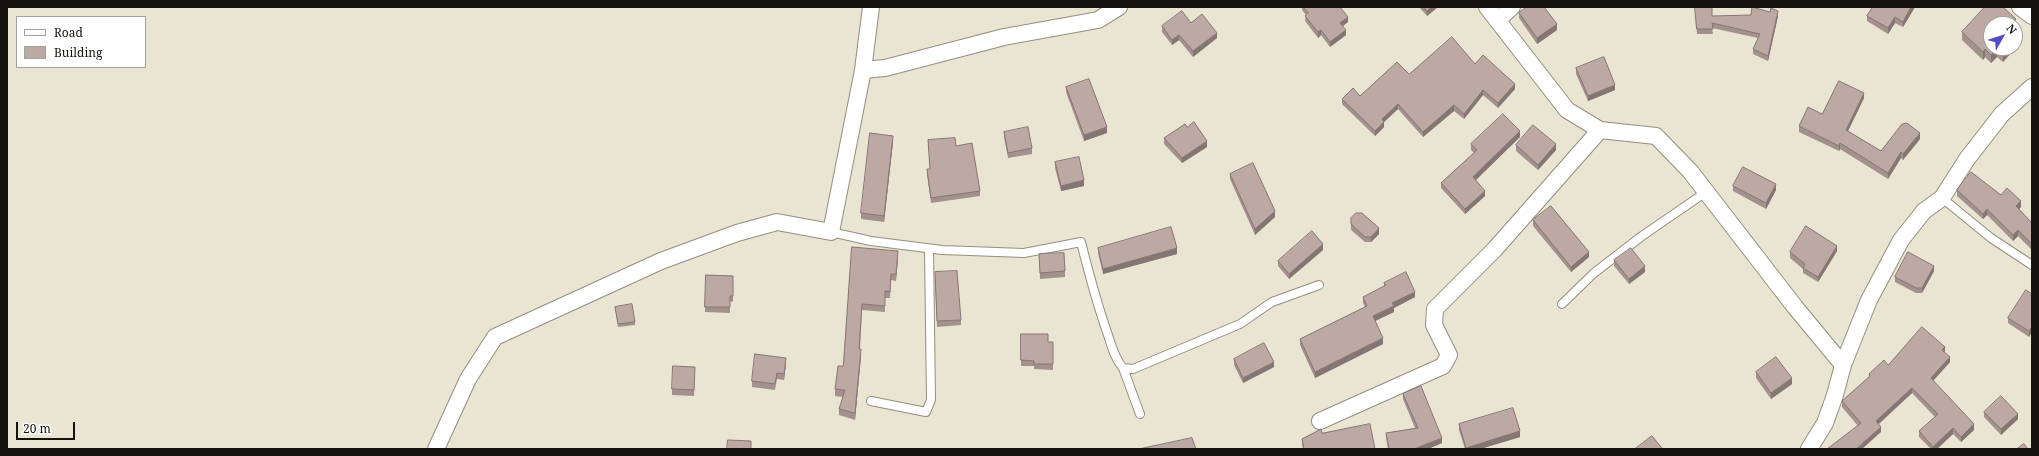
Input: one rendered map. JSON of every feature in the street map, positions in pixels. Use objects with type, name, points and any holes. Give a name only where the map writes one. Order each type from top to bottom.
[{"type":"street","points":[[436,449],[468,379],[495,337],[661,261],[737,233],[777,222],[830,232],[863,70],[871,7]]},
{"type":"street","points":[[863,70],[885,68],[1004,37],[1098,20],[1119,7]]},
{"type":"street","points":[[1487,7],[1567,110],[1600,130],[1656,136],[1690,171],[1843,365]]},
{"type":"street","points":[[1498,20],[1512,7]]},
{"type":"street","points":[[2020,7],[2032,16]]},
{"type":"street","points":[[1809,449],[1825,423],[1835,395],[1843,365],[1869,300],[1901,240],[1924,211],[1942,198],[1967,159],[2002,114],[2032,87]]},
{"type":"street","points":[[1320,421],[1443,366],[1449,355],[1434,325],[1435,309],[1494,249],[1600,130]]},
{"type":"lane","points":[[1562,304],[1594,274],[1642,236],[1678,213],[1706,192]]},
{"type":"lane","points":[[1942,198],[1991,238],[2032,265]]},
{"type":"lane","points":[[830,232],[871,241],[930,249],[1024,253],[1081,242],[1091,283],[1106,330],[1117,362],[1122,368],[1140,414]]},
{"type":"lane","points":[[871,401],[926,412],[931,400],[930,249]]},
{"type":"lane","points":[[1122,368],[1133,369],[1240,324],[1272,302],[1320,285]]},
{"type":"building","points":[[1303,7],[1340,7],[1348,17],[1340,23],[1346,30],[1330,42],[1321,30],[1318,32],[1305,16],[1308,13]]},
{"type":"building","points":[[1424,7],[1432,7],[1427,11]]},
{"type":"building","points":[[1527,7],[1544,7],[1557,24],[1537,38],[1519,13]]},
{"type":"building","points":[[1695,7],[1712,7],[1712,16],[1751,15],[1752,7],[1770,12],[1771,8],[1778,11],[1768,56],[1753,49],[1760,34],[1712,23],[1713,29],[1697,29]]},
{"type":"building","points":[[1873,7],[1911,7],[1903,22],[1895,17],[1888,28],[1867,16]]},
{"type":"building","points":[[1985,7],[2003,7],[2013,16],[1983,16],[1983,52],[1962,32]]},
{"type":"building","points":[[1182,11],[1191,23],[1202,14],[1217,33],[1193,51],[1179,35],[1172,40],[1162,26]]},
{"type":"building","points":[[1452,37],[1475,64],[1483,55],[1515,84],[1498,103],[1483,90],[1464,114],[1454,105],[1423,132],[1398,104],[1382,119],[1384,122],[1375,131],[1342,99],[1353,88],[1360,96],[1397,62],[1409,74]]},
{"type":"building","points":[[1604,57],[1615,85],[1588,96],[1576,68]]},
{"type":"building","points":[[1089,79],[1107,127],[1084,135],[1066,87]]},
{"type":"building","points":[[1839,81],[1864,93],[1846,130],[1881,151],[1902,124],[1907,123],[1920,133],[1903,154],[1901,152],[1888,173],[1840,143],[1839,146],[1799,126],[1808,107],[1822,114]]},
{"type":"building","points":[[1503,114],[1520,131],[1473,177],[1485,191],[1465,209],[1441,183],[1477,150],[1471,144]]},
{"type":"building","points":[[1194,122],[1207,141],[1182,158],[1164,138],[1185,124],[1187,127]]},
{"type":"building","points":[[1533,125],[1556,144],[1538,165],[1516,145]]},
{"type":"building","points":[[1028,127],[1032,148],[1008,153],[1004,132]]},
{"type":"building","points":[[870,133],[893,136],[884,216],[861,213]]},
{"type":"building","points":[[955,138],[956,146],[972,143],[980,191],[931,198],[927,169],[930,169],[928,140]]},
{"type":"building","points":[[1079,157],[1084,180],[1061,186],[1055,162]]},
{"type":"building","points":[[1253,163],[1275,211],[1255,229],[1230,174]]},
{"type":"building","points":[[1743,167],[1776,184],[1766,203],[1733,186]]},
{"type":"building","points":[[1971,172],[2001,195],[2007,188],[2021,201],[2016,206],[2032,223],[2032,244],[2018,230],[2013,235],[1987,209],[1983,214],[1957,190]]},
{"type":"building","points":[[1551,206],[1589,252],[1571,267],[1533,220]]},
{"type":"building","points":[[1356,213],[1362,213],[1379,228],[1371,237],[1365,237],[1351,224],[1351,218]]},
{"type":"building","points":[[1806,226],[1837,246],[1818,277],[1803,268],[1805,264],[1790,252]]},
{"type":"building","points":[[1171,227],[1177,248],[1103,269],[1098,248]]},
{"type":"building","points":[[1312,231],[1323,244],[1289,274],[1278,261]]},
{"type":"building","points":[[852,247],[898,251],[896,274],[891,274],[890,292],[885,291],[885,306],[862,304],[859,349],[861,349],[855,413],[839,409],[845,390],[835,389],[838,366],[843,366]]},
{"type":"building","points":[[1631,248],[1645,266],[1629,279],[1614,260]]},
{"type":"building","points":[[1908,252],[1934,266],[1922,288],[1916,288],[1895,277]]},
{"type":"building","points":[[1064,253],[1065,271],[1040,273],[1039,254]]},
{"type":"building","points":[[957,271],[961,320],[937,321],[935,272]]},
{"type":"building","points":[[1406,272],[1415,292],[1392,303],[1394,306],[1373,316],[1383,338],[1315,372],[1300,339],[1367,306],[1363,297],[1386,285],[1384,283]]},
{"type":"building","points":[[706,275],[733,276],[733,296],[730,296],[730,307],[705,307]]},
{"type":"building","points":[[2026,290],[2032,294],[2032,327],[2029,331],[2008,318]]},
{"type":"building","points":[[632,304],[635,322],[618,324],[615,307]]},
{"type":"building","points":[[1922,327],[1945,347],[1942,350],[1950,357],[1931,378],[1974,424],[1961,437],[1953,428],[1933,447],[1919,431],[1938,414],[1912,388],[1876,421],[1881,427],[1856,449],[1827,449],[1861,423],[1842,401],[1870,376],[1869,374],[1884,360],[1888,365]]},
{"type":"building","points":[[1021,334],[1048,334],[1048,342],[1053,342],[1053,364],[1034,364],[1034,361],[1021,360]]},
{"type":"building","points":[[1264,343],[1274,362],[1243,378],[1234,359]]},
{"type":"building","points":[[755,354],[786,358],[784,374],[777,373],[775,384],[752,381]]},
{"type":"building","points":[[1776,357],[1792,378],[1771,393],[1756,372]]},
{"type":"building","points":[[673,366],[695,367],[694,390],[672,389]]},
{"type":"building","points":[[1421,386],[1442,438],[1414,449],[1389,449],[1386,433],[1418,428],[1403,394]]},
{"type":"building","points":[[2001,396],[2018,414],[2001,429],[1984,412]]},
{"type":"building","points":[[1513,408],[1520,431],[1466,448],[1459,424]]},
{"type":"building","points":[[1370,424],[1375,449],[1304,449],[1302,439],[1321,429],[1322,433]]},
{"type":"building","points":[[1652,436],[1662,448],[1661,449],[1635,449]]},
{"type":"building","points":[[1192,438],[1196,449],[1139,449]]},
{"type":"building","points":[[728,440],[751,441],[751,449],[727,449]]},
{"type":"building","points":[[2024,444],[2028,449],[2017,449]]}]
